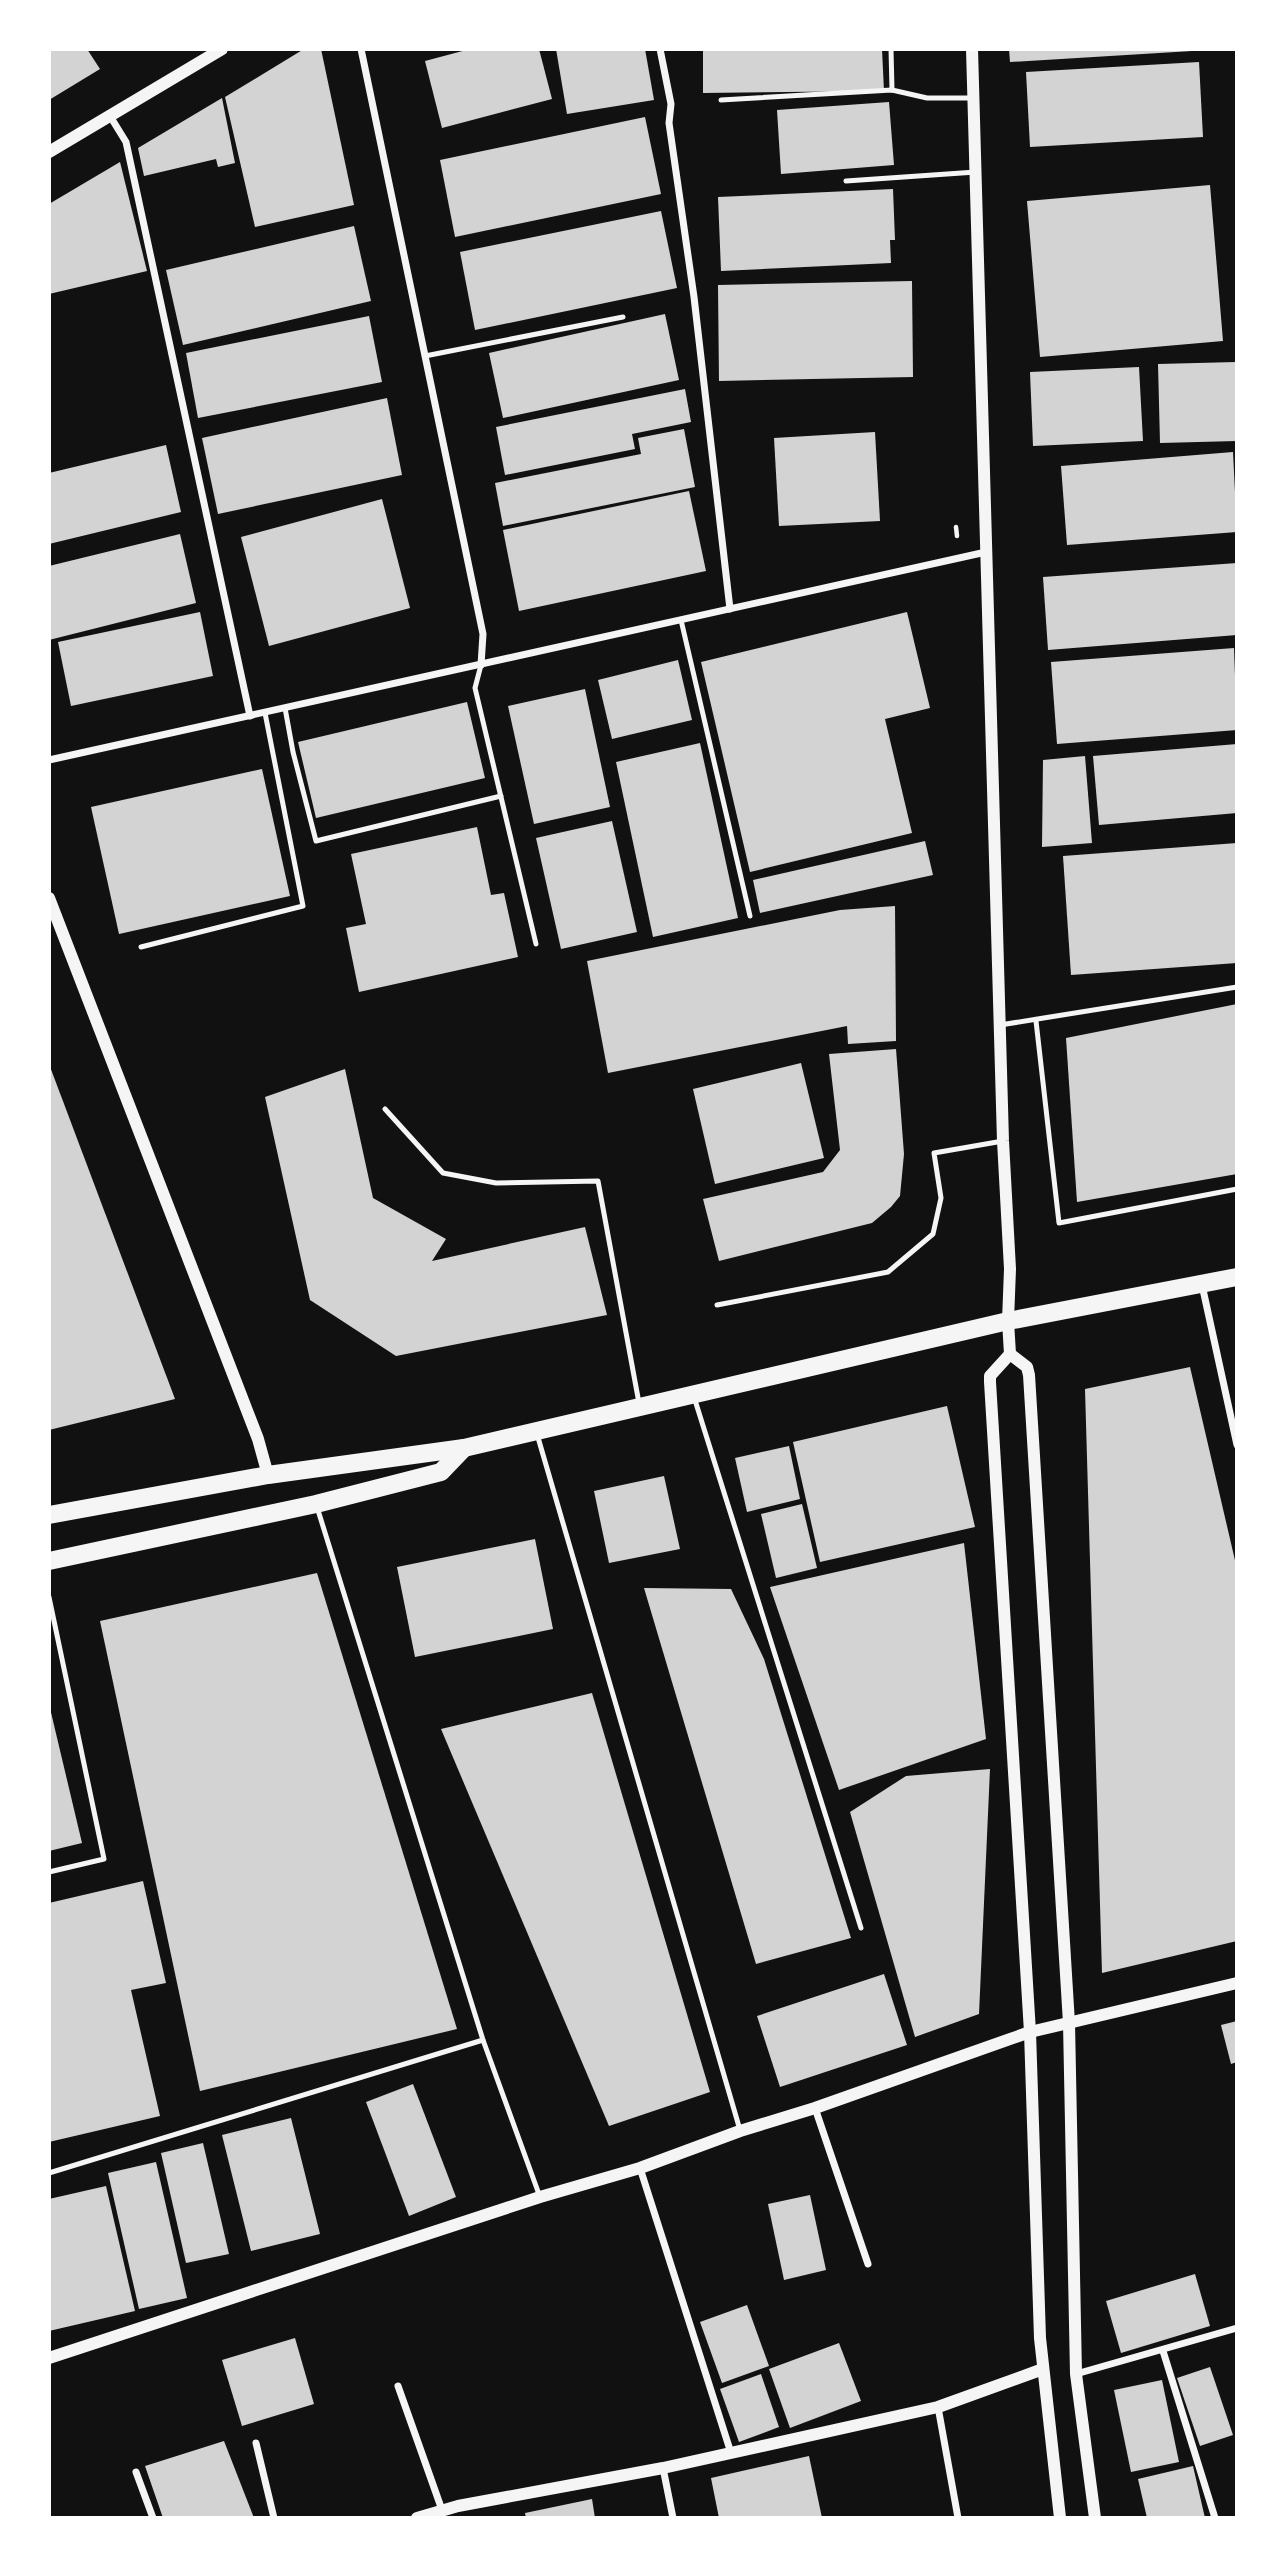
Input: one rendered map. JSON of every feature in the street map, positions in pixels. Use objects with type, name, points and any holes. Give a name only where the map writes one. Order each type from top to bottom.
[{"type":"main road","points":[[49,1515],[268,1475],[464,1448],[1008,1321],[1237,1277]]},
{"type":"main road","points":[[49,1561],[316,1504],[441,1472],[464,1448]]},
{"type":"street","points":[[49,152],[222,49]]},
{"type":"street","points":[[361,49],[483,634],[481,665]]},
{"type":"street","points":[[660,49],[671,104],[669,123],[694,297],[730,609]]},
{"type":"street","points":[[972,49],[1003,1141],[1010,1269],[1010,1354],[990,1376],[990,1382],[1030,2032],[1040,2339],[1060,2518]]},
{"type":"street","points":[[110,116],[126,142],[250,716]]},
{"type":"street","points":[[49,760],[986,552]]},
{"type":"street","points":[[49,898],[253,1426],[268,1475]]},
{"type":"street","points":[[1201,1284],[1237,1445]]},
{"type":"street","points":[[1010,1354],[1027,1367],[1029,1375],[1069,2023],[1076,2374],[1095,2518]]},
{"type":"street","points":[[49,2358],[540,2197],[640,2168],[1030,2032],[1237,1983]]},
{"type":"street","points":[[815,2108],[868,2264]]},
{"type":"street","points":[[640,2168],[731,2454]]},
{"type":"street","points":[[1076,2374],[1237,2328]]},
{"type":"street","points":[[1163,2350],[1216,2518]]},
{"type":"street","points":[[417,2518],[442,2510],[459,2512],[938,2407],[1043,2369]]},
{"type":"street","points":[[398,2386],[442,2510]]},
{"type":"street","points":[[938,2407],[958,2518]]},
{"type":"street","points":[[256,2443],[274,2518]]},
{"type":"street","points":[[663,2468],[673,2518]]},
{"type":"street","points":[[136,2472],[153,2518]]},
{"type":"lane","points":[[891,49],[891,90]]},
{"type":"lane","points":[[721,100],[891,90],[927,98],[973,98]]},
{"type":"lane","points":[[846,181],[976,172]]},
{"type":"lane","points":[[425,356],[623,317]]},
{"type":"lane","points":[[681,620],[750,916]]},
{"type":"lane","points":[[481,665],[475,688],[536,944]]},
{"type":"lane","points":[[285,708],[293,752],[316,841],[501,796]]},
{"type":"lane","points":[[141,947],[303,906],[265,713]]},
{"type":"lane","points":[[1000,1025],[1237,987]]},
{"type":"lane","points":[[1036,1021],[1059,1223],[1237,1188]]},
{"type":"lane","points":[[385,1110],[443,1173],[496,1183],[597,1181],[640,1406]]},
{"type":"lane","points":[[717,1305],[888,1272],[933,1234],[941,1198],[934,1153],[1003,1141]]},
{"type":"lane","points":[[693,1394],[861,1928]]},
{"type":"lane","points":[[536,1431],[740,2131]]},
{"type":"lane","points":[[316,1504],[483,2040],[540,2197]]},
{"type":"lane","points":[[49,1597],[104,1859],[49,1872]]},
{"type":"lane","points":[[49,2173],[483,2040]]},
{"type":"path","points":[[956,527],[957,536]]},
{"type":"building","points":[[49,49],[87,49],[100,69],[49,100]]},
{"type":"building","points":[[304,49],[321,49],[354,205],[255,227],[225,97]]},
{"type":"building","points":[[470,49],[539,49],[552,99],[442,128],[425,61]]},
{"type":"building","points":[[556,49],[645,49],[654,100],[567,114]]},
{"type":"building","points":[[703,49],[882,49],[884,91],[703,93]]},
{"type":"building","points":[[1009,49],[1192,49],[1192,51],[1010,62]]},
{"type":"building","points":[[1199,62],[1203,137],[1030,147],[1026,72]]},
{"type":"building","points":[[222,98],[235,163],[218,167],[216,159],[144,176],[138,148]]},
{"type":"building","points":[[889,102],[894,165],[781,174],[777,110]]},
{"type":"building","points":[[645,117],[661,194],[455,237],[440,160]]},
{"type":"building","points":[[120,162],[147,271],[49,294],[49,204]]},
{"type":"building","points":[[1210,185],[1223,341],[1040,357],[1027,201]]},
{"type":"building","points":[[893,189],[895,240],[890,240],[891,263],[721,271],[718,197]]},
{"type":"building","points":[[661,211],[677,288],[475,330],[460,252]]},
{"type":"building","points":[[354,226],[371,301],[183,345],[166,270]]},
{"type":"building","points":[[912,281],[913,377],[719,381],[718,285]]},
{"type":"building","points":[[665,314],[679,380],[503,418],[489,353]]},
{"type":"building","points":[[369,316],[382,382],[198,418],[186,353]]},
{"type":"building","points":[[1236,362],[1237,441],[1160,443],[1158,364]]},
{"type":"building","points":[[1139,367],[1143,441],[1033,446],[1030,372]]},
{"type":"building","points":[[685,389],[691,422],[632,434],[635,449],[505,475],[496,427]]},
{"type":"building","points":[[387,398],[402,475],[218,514],[202,438]]},
{"type":"building","points":[[684,429],[695,487],[503,526],[495,483],[641,454],[638,438]]},
{"type":"building","points":[[875,432],[880,521],[779,526],[774,438]]},
{"type":"building","points":[[166,445],[181,512],[49,544],[49,473]]},
{"type":"building","points":[[1233,452],[1237,532],[1067,545],[1061,466]]},
{"type":"building","points":[[689,491],[706,571],[519,611],[503,530]]},
{"type":"building","points":[[382,499],[410,608],[269,646],[241,537]]},
{"type":"building","points":[[180,534],[196,603],[49,640],[49,566]]},
{"type":"building","points":[[1237,563],[1237,635],[1048,650],[1043,577]]},
{"type":"building","points":[[200,612],[213,676],[71,706],[58,642]]},
{"type":"building","points":[[907,612],[930,708],[885,719],[912,833],[750,872],[701,662]]},
{"type":"building","points":[[1234,648],[1237,730],[1057,744],[1051,662]]},
{"type":"building","points":[[678,660],[692,720],[612,739],[598,680]]},
{"type":"building","points":[[585,689],[610,807],[534,824],[508,706]]},
{"type":"building","points":[[467,702],[485,778],[316,818],[298,742]]},
{"type":"building","points":[[700,743],[738,918],[653,937],[616,762]]},
{"type":"building","points":[[1237,744],[1237,813],[1099,825],[1093,756]]},
{"type":"building","points":[[1085,756],[1092,843],[1042,847],[1043,760]]},
{"type":"building","points":[[262,769],[290,896],[119,934],[91,807]]},
{"type":"building","points":[[612,821],[637,932],[561,949],[536,838]]},
{"type":"building","points":[[477,827],[491,895],[504,893],[518,957],[359,992],[346,928],[366,924],[351,854]]},
{"type":"building","points":[[925,841],[933,875],[760,913],[753,880]]},
{"type":"building","points":[[1237,843],[1237,963],[1071,975],[1063,856]]},
{"type":"building","points":[[895,906],[896,1041],[848,1044],[847,1026],[608,1073],[587,961],[840,910]]},
{"type":"building","points":[[1237,1004],[1237,1174],[1077,1202],[1066,1038]]},
{"type":"building","points":[[896,1049],[904,1154],[900,1196],[891,1207],[872,1223],[719,1261],[703,1199],[823,1172],[840,1150],[829,1054]]},
{"type":"building","points":[[801,1063],[824,1158],[715,1184],[693,1089]]},
{"type":"building","points":[[49,1064],[175,1399],[49,1430]]},
{"type":"building","points":[[345,1069],[373,1198],[446,1239],[432,1261],[585,1227],[607,1315],[396,1356],[310,1300],[265,1097]]},
{"type":"building","points":[[1190,1367],[1237,1569],[1237,1941],[1102,1973],[1085,1389]]},
{"type":"building","points":[[947,1406],[975,1527],[820,1562],[793,1442]]},
{"type":"building","points":[[789,1446],[800,1499],[747,1512],[735,1458]]},
{"type":"building","points":[[664,1476],[680,1549],[609,1563],[594,1491]]},
{"type":"building","points":[[802,1504],[817,1568],[776,1578],[761,1514]]},
{"type":"building","points":[[535,1539],[553,1629],[415,1657],[397,1567]]},
{"type":"building","points":[[964,1543],[986,1739],[839,1790],[770,1587]]},
{"type":"building","points":[[317,1573],[457,2029],[200,2091],[100,1621]]},
{"type":"building","points":[[644,1588],[731,1589],[764,1659],[851,1938],[756,1964]]},
{"type":"building","points":[[592,1693],[710,2092],[609,2126],[441,1729]]},
{"type":"building","points":[[49,1704],[82,1843],[49,1851]]},
{"type":"building","points":[[990,1769],[979,2014],[915,2037],[850,1812],[906,1776]]},
{"type":"building","points":[[143,1881],[166,1983],[131,1990],[160,2116],[49,2142],[49,1903]]},
{"type":"building","points":[[884,1974],[907,2045],[780,2087],[757,2016]]},
{"type":"building","points":[[1237,2021],[1237,2062],[1231,2064],[1221,2025]]},
{"type":"building","points":[[413,2084],[456,2197],[409,2216],[366,2102]]},
{"type":"building","points":[[291,2118],[320,2234],[251,2251],[222,2135]]},
{"type":"building","points":[[203,2143],[229,2254],[186,2263],[161,2153]]},
{"type":"building","points":[[156,2162],[187,2298],[139,2309],[108,2173]]},
{"type":"building","points":[[106,2186],[135,2311],[49,2331],[49,2199]]},
{"type":"building","points":[[810,2195],[826,2270],[784,2280],[768,2204]]},
{"type":"building","points":[[1195,2274],[1210,2326],[1121,2353],[1106,2301]]},
{"type":"building","points":[[747,2305],[769,2366],[722,2383],[700,2322]]},
{"type":"building","points":[[295,2338],[314,2404],[242,2426],[222,2360]]},
{"type":"building","points":[[839,2343],[861,2401],[790,2428],[769,2369]]},
{"type":"building","points":[[1210,2367],[1233,2435],[1200,2446],[1177,2378]]},
{"type":"building","points":[[761,2374],[779,2427],[739,2442],[720,2389]]},
{"type":"building","points":[[1162,2380],[1179,2462],[1131,2472],[1114,2390]]},
{"type":"building","points":[[224,2441],[254,2518],[163,2518],[145,2466]]},
{"type":"building","points":[[809,2456],[822,2518],[719,2518],[711,2478]]},
{"type":"building","points":[[1193,2466],[1205,2518],[1147,2518],[1138,2479]]},
{"type":"building","points":[[592,2499],[595,2518],[526,2518],[525,2513]]}]
